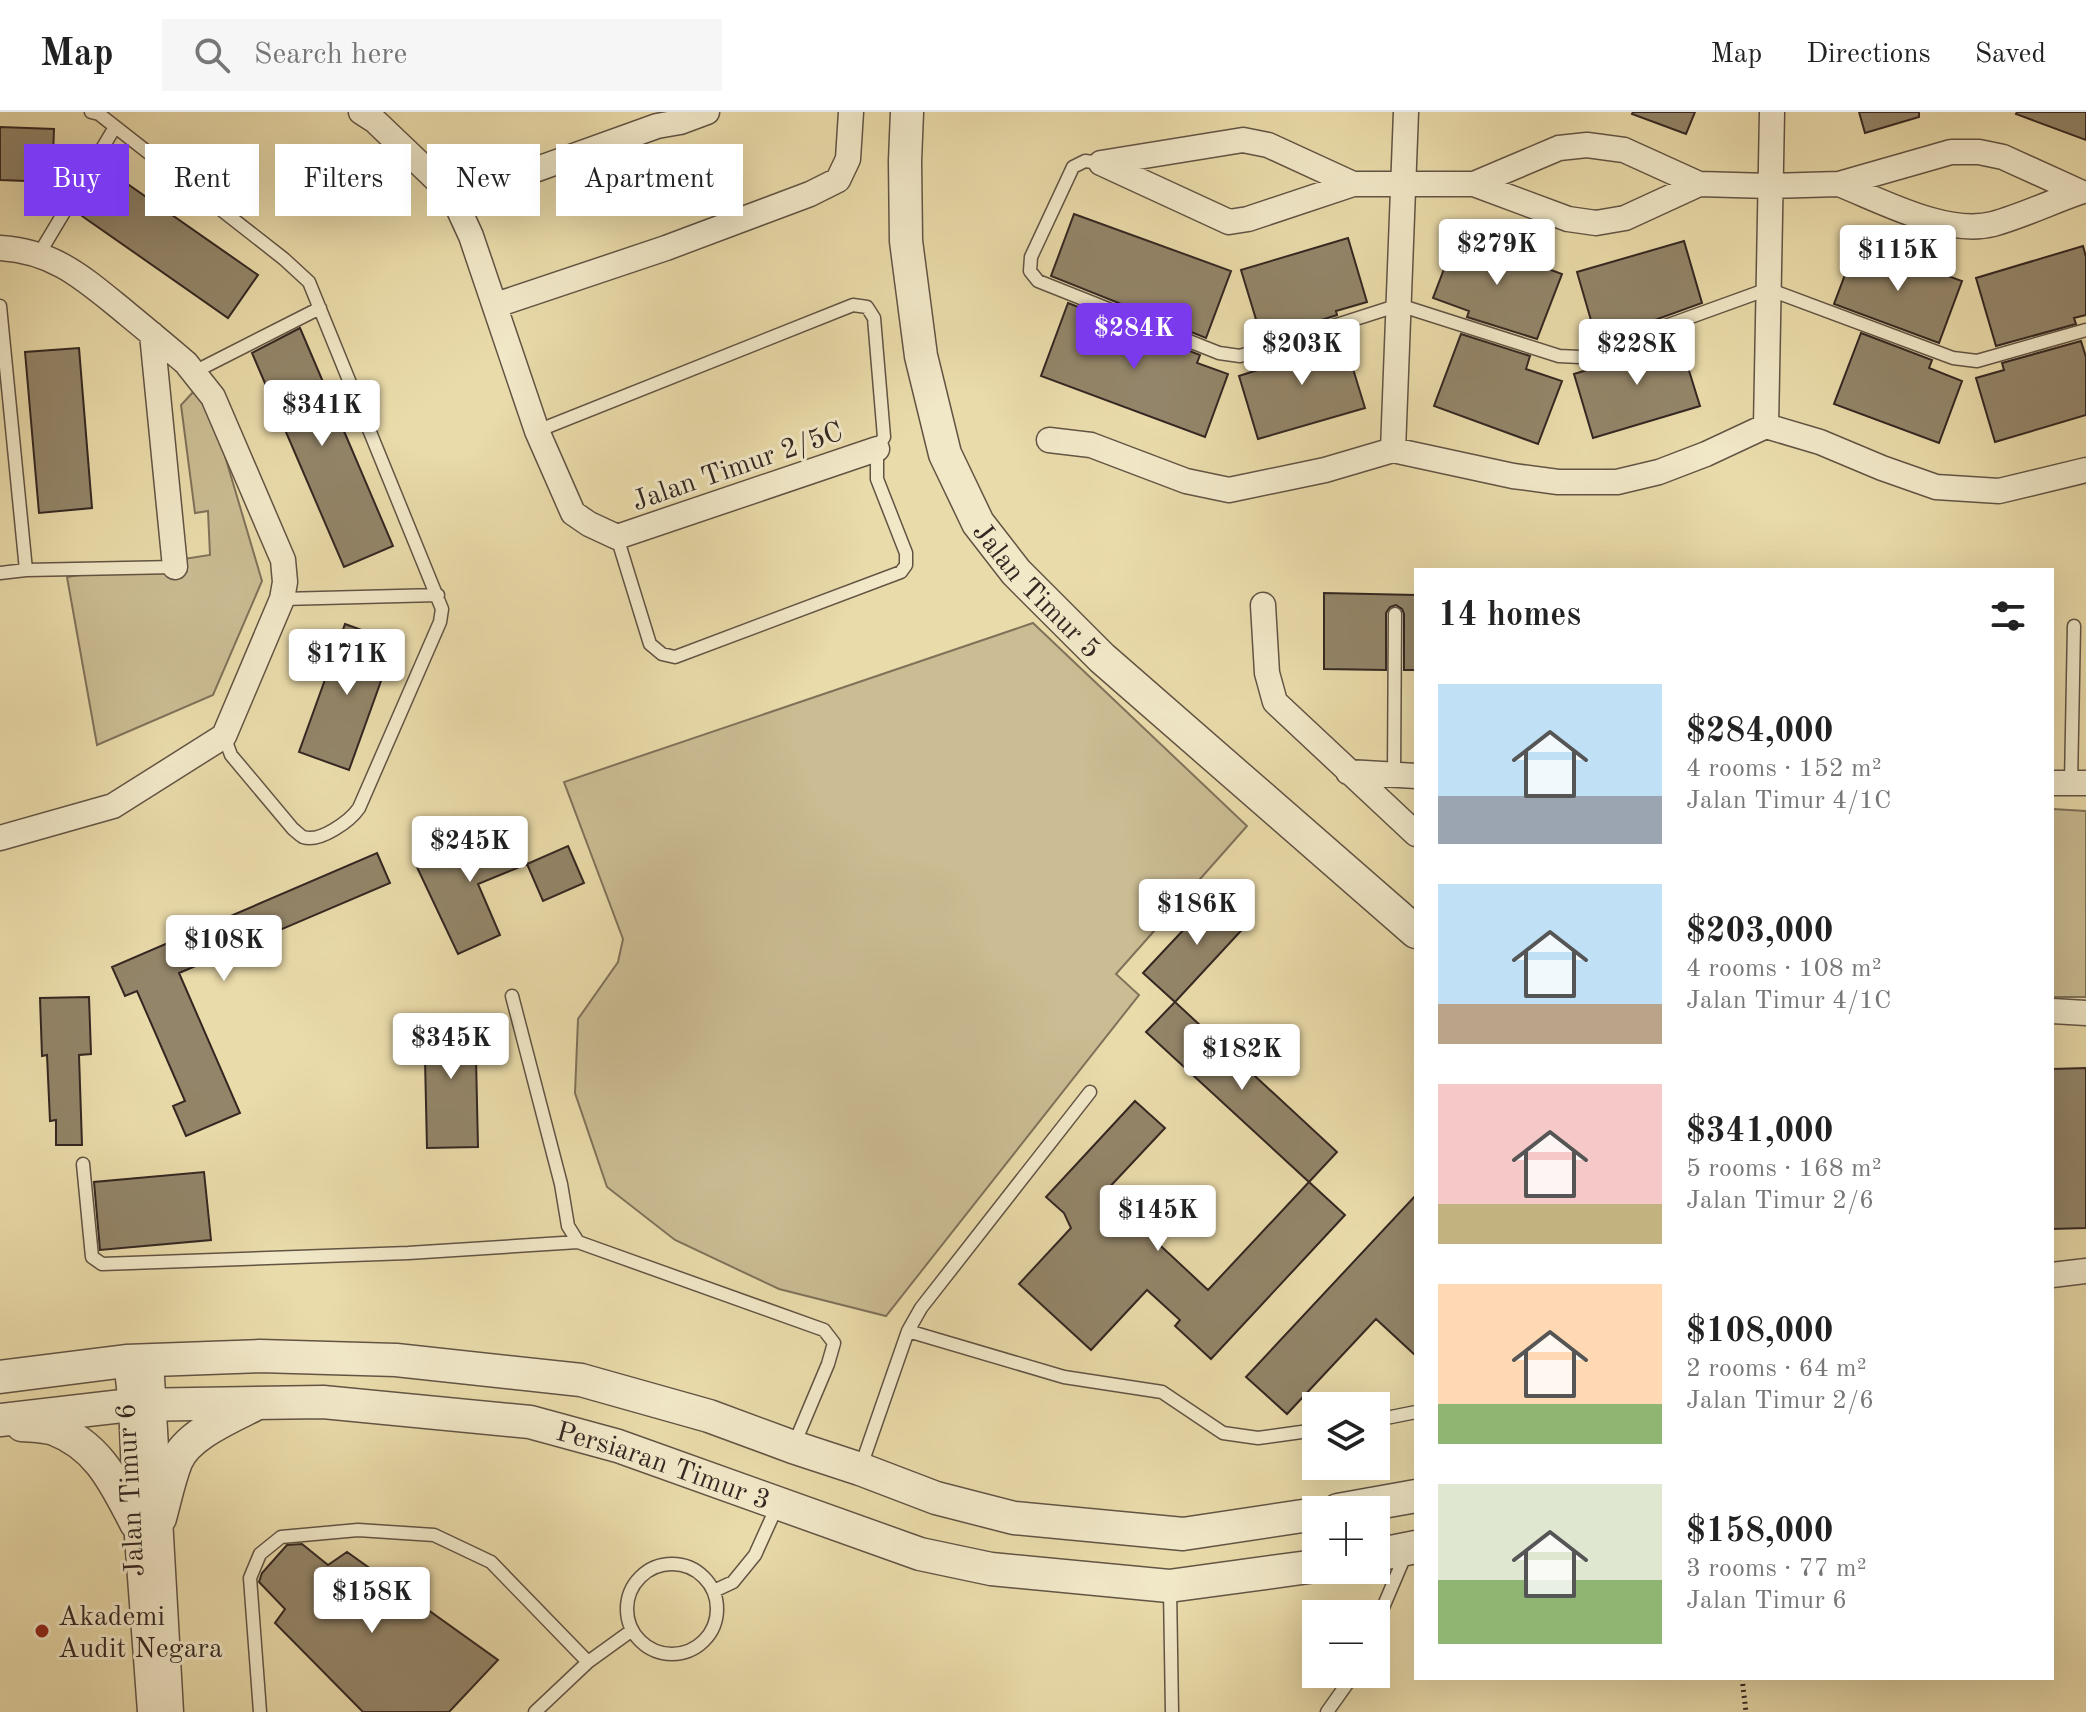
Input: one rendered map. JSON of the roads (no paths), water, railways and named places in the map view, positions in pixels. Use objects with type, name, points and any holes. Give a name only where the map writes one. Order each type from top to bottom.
[{"type":"street","points":[[361,112],[375,121],[427,171]]},
{"type":"street","points":[[540,165],[654,119],[680,122],[707,112]]},
{"type":"street","points":[[496,305],[666,248],[810,194],[838,180],[848,159],[851,112]]},
{"type":"street","name":"Jalan Timur 5","points":[[907,112],[906,241],[921,356],[945,454],[978,523],[1016,572],[1102,658],[1414,930]]},
{"type":"street","points":[[1393,450],[1406,112]]},
{"type":"street","points":[[1766,426],[1772,112]]},
{"type":"street","points":[[1101,163],[1243,140],[1268,145],[1353,184]]},
{"type":"street","points":[[1474,184],[1559,148],[1587,145],[1624,150],[1699,184],[1770,186],[1839,184],[1951,152],[1979,152],[2003,157],[2083,192]]},
{"type":"street","points":[[1101,163],[1229,222],[1248,219],[1353,184],[1474,184],[1568,219],[1596,223],[1625,218],[1699,184]]},
{"type":"street","points":[[1839,184],[1931,221],[1961,227],[1990,225],[2083,192]]},
{"type":"street","points":[[462,216],[496,305],[537,431],[573,513],[617,537]]},
{"type":"street","points":[[0,248],[39,254],[83,277],[194,372],[213,397],[283,560],[285,582],[282,599],[224,736],[113,806],[0,838]]},
{"type":"street","points":[[152,334],[175,567]]},
{"type":"street","points":[[1049,440],[1091,445],[1186,481],[1229,490],[1325,470],[1393,450],[1513,476],[1558,482],[1617,482],[1659,472],[1766,426],[1820,442],[1936,487],[1999,491],[2086,470]]},
{"type":"street","name":"Jalan Timur 2/5C","points":[[617,537],[877,449]]},
{"type":"street","points":[[1263,605],[1267,673],[1275,702],[1414,832]]},
{"type":"street","points":[[1348,772],[1405,775]]},
{"type":"street","points":[[2054,1011],[2086,1013]]},
{"type":"street","points":[[2054,1275],[2086,1271]]},
{"type":"street","name":"Persiaran Timur 3","points":[[0,1377],[139,1361],[260,1356],[396,1360],[581,1380],[709,1416],[936,1498],[1014,1518],[1183,1534],[1302,1516]]},
{"type":"street","name":"Jalan Timur 6","points":[[139,1361],[148,1521],[150,1712]]},
{"type":"street","name":"Persiaran Timur 3","points":[[0,1422],[143,1405],[323,1402],[530,1422],[618,1446],[920,1554],[991,1569],[1169,1586],[1302,1568]]},
{"type":"street","points":[[0,1422],[52,1428],[77,1441],[98,1458],[114,1483],[148,1521],[176,1460],[185,1448],[217,1423],[259,1403]]},
{"type":"street","points":[[1390,1501],[1414,1496]]},
{"type":"street","name":"Jalan Timur 6","points":[[148,1521],[171,1712]]},
{"type":"street","points":[[1390,1552],[1412,1547]]},
{"type":"lane","points":[[91,112],[99,114],[309,282],[442,609],[440,622],[359,808],[344,825],[315,837],[304,837],[293,829],[231,755],[224,736]]},
{"type":"lane","points":[[39,254],[115,127]]},
{"type":"lane","points":[[1101,163],[1085,161],[1073,167],[1031,257],[1030,271],[1038,281],[1219,353],[1240,356],[1399,305],[1559,356],[1580,357],[1768,289],[1953,358],[1977,361],[2086,330]]},
{"type":"lane","points":[[537,431],[853,305],[867,307],[874,318],[884,437],[877,449],[877,479],[906,553],[906,565],[901,572],[675,657],[662,654],[650,644],[617,537]]},
{"type":"lane","points":[[0,306],[26,570]]},
{"type":"lane","points":[[194,372],[320,308]]},
{"type":"lane","points":[[0,573],[175,567]]},
{"type":"lane","points":[[282,599],[438,595]]},
{"type":"lane","points":[[1395,614],[1405,775]]},
{"type":"lane","points":[[2070,783],[2074,626]]},
{"type":"lane","points":[[512,996],[561,1184],[568,1226],[578,1242]]},
{"type":"lane","points":[[860,1469],[908,1331],[921,1308],[1090,1092]]},
{"type":"lane","points":[[83,1164],[92,1257],[102,1264],[408,1253],[578,1242],[824,1330],[834,1343],[793,1447]]},
{"type":"lane","points":[[908,1331],[1064,1377],[1162,1392],[1223,1433],[1258,1438],[1302,1432]]},
{"type":"lane","points":[[1390,1417],[1414,1412]]},
{"type":"lane","points":[[714,1591],[733,1582],[755,1555],[778,1504]]},
{"type":"lane","points":[[260,1712],[250,1578],[260,1554],[281,1537],[358,1530],[434,1535],[491,1562],[588,1662]]},
{"type":"lane","points":[[1387,1600],[1412,1547]]},
{"type":"lane","points":[[670,1563],[688,1566],[704,1576],[714,1591],[718,1606],[716,1621],[709,1635],[685,1653],[669,1655],[654,1651],[641,1643],[631,1631],[626,1613],[628,1595],[637,1579],[652,1568],[670,1563]]},
{"type":"lane","points":[[1169,1586],[1172,1712]]},
{"type":"lane","points":[[535,1712],[588,1662],[631,1631]]},
{"type":"lane","points":[[1327,1712],[1344,1688]]},
{"type":"place","name":"Akademi Audit Negara","points":[[42,1631]]}]
